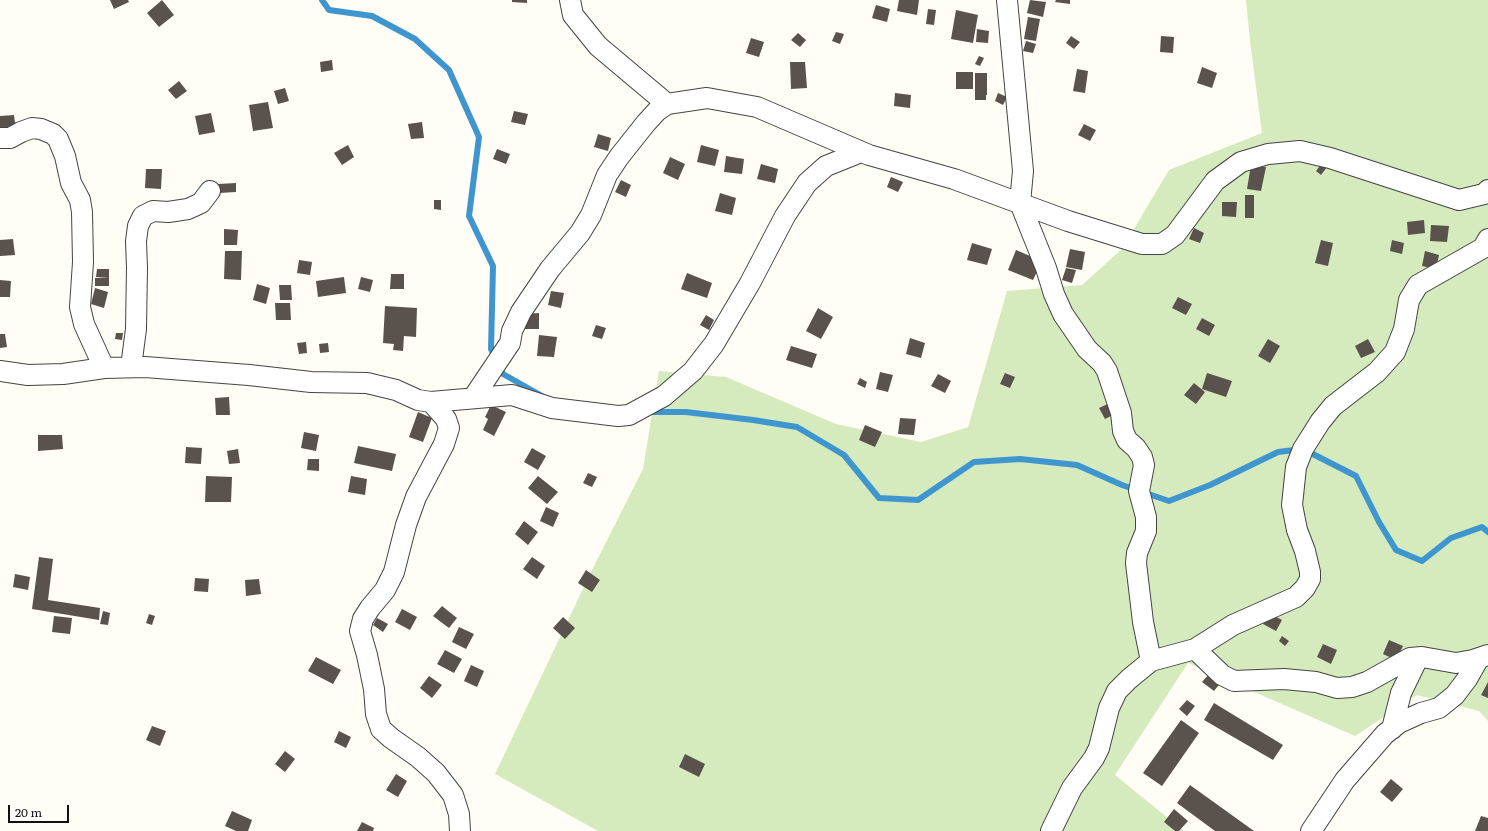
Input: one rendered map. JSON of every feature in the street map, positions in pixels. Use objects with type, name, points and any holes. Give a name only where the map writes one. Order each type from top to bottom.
[{"type":"street","points":[[570,0],[573,15],[598,46],[667,104]]},
{"type":"street","points":[[1007,0],[1023,171],[1020,203],[1060,307],[1087,350],[1102,363],[1107,371],[1121,413],[1123,431],[1127,440],[1136,448],[1142,457],[1144,465],[1139,491],[1146,517],[1146,531],[1137,554],[1136,563],[1143,622],[1151,661]]},
{"type":"street","points":[[474,398],[510,343],[512,331],[521,312],[550,269],[580,233],[591,215],[607,175],[619,157],[646,123],[657,111],[667,104],[708,98],[758,107],[861,152],[954,179],[1068,221],[1142,244],[1162,244],[1175,235],[1215,181],[1241,162],[1268,154],[1300,151],[1330,158],[1459,200],[1484,194],[1488,190]]},
{"type":"street","points":[[0,138],[10,138],[32,128],[41,129],[53,134],[58,139],[65,156],[72,183],[80,200],[82,212],[83,262],[80,307],[84,324],[104,368]]},
{"type":"street","points":[[0,371],[28,375],[63,374],[104,368],[131,367],[249,375],[310,382],[367,383],[396,390],[418,400],[431,402],[512,395],[552,408],[618,416],[630,415],[664,396],[693,371],[714,344],[750,283],[784,216],[807,183],[826,166],[861,152]]},
{"type":"street","points":[[131,367],[136,330],[136,241],[138,226],[143,216],[153,211],[168,212],[188,209],[201,203],[210,191]]},
{"type":"street","points":[[1051,831],[1072,788],[1094,758],[1099,748],[1109,708],[1117,690],[1151,661],[1195,649],[1233,625],[1296,597],[1305,588],[1310,579],[1310,572],[1305,551],[1297,530],[1292,505],[1296,467],[1303,449],[1320,422],[1333,406],[1377,372],[1395,352],[1404,329],[1410,300],[1418,285],[1483,248],[1488,240]]},
{"type":"street","points":[[431,402],[446,419],[449,428],[444,444],[414,504],[406,525],[394,572],[385,590],[363,619],[360,631],[367,655],[376,714],[381,729],[418,757],[436,774],[453,795],[459,814],[460,831]]},
{"type":"street","points":[[1195,649],[1222,674],[1234,681],[1284,679],[1316,682],[1338,688],[1352,687],[1367,682],[1410,658],[1456,663],[1483,656]]},
{"type":"street","points":[[1311,831],[1345,780],[1385,734],[1399,723],[1421,713],[1439,708],[1455,695],[1483,656]]},
{"type":"street","points":[[1392,729],[1401,693],[1418,658]]},
{"type":"green space","points":[[1246,0],[1488,0],[1488,721],[1479,711],[1417,695],[1355,736],[1188,663],[1115,775],[1184,831],[598,831],[495,774],[588,578],[643,469],[659,371],[726,377],[836,424],[921,442],[968,427],[1007,291],[1082,285],[1122,249],[1169,170],[1262,133]]},
{"type":"building","points":[[110,0],[128,0],[129,2],[114,9]]},
{"type":"building","points":[[162,0],[174,15],[159,27],[147,13]]},
{"type":"building","points":[[512,0],[527,0],[527,3],[512,2]]},
{"type":"building","points":[[899,0],[919,0],[917,15],[897,11]]},
{"type":"building","points":[[1030,0],[1046,2],[1043,17],[1027,13]]},
{"type":"building","points":[[1056,0],[1070,0],[1070,4],[1055,2]]},
{"type":"building","points":[[876,5],[890,9],[887,22],[872,18]]},
{"type":"building","points":[[928,9],[936,10],[934,25],[926,24]]},
{"type":"building","points":[[956,10],[978,15],[973,43],[951,39]]},
{"type":"building","points":[[1028,17],[1040,19],[1036,41],[1024,39]]},
{"type":"building","points":[[977,29],[989,31],[988,43],[976,42]]},
{"type":"building","points":[[836,32],[844,34],[840,44],[832,41]]},
{"type":"building","points":[[798,33],[806,40],[800,47],[791,40]]},
{"type":"building","points":[[1071,36],[1080,42],[1074,49],[1066,43]]},
{"type":"building","points":[[1161,36],[1174,37],[1173,53],[1160,52]]},
{"type":"building","points":[[751,38],[764,42],[759,57],[746,53]]},
{"type":"building","points":[[1026,41],[1036,44],[1033,53],[1023,51]]},
{"type":"building","points":[[979,56],[984,58],[980,66],[975,64]]},
{"type":"building","points":[[332,60],[333,70],[321,72],[320,62]]},
{"type":"building","points":[[790,62],[805,62],[807,88],[791,89]]},
{"type":"building","points":[[1202,67],[1217,73],[1212,88],[1197,83]]},
{"type":"building","points":[[1077,69],[1088,71],[1085,93],[1073,91]]},
{"type":"building","points":[[956,72],[973,72],[973,89],[956,89]]},
{"type":"building","points":[[975,73],[987,73],[987,95],[975,95]]},
{"type":"building","points":[[179,81],[187,91],[176,99],[168,90]]},
{"type":"building","points":[[285,88],[289,101],[278,104],[274,91]]},
{"type":"building","points":[[895,93],[911,95],[910,108],[894,106]]},
{"type":"building","points":[[998,93],[1007,97],[1003,105],[995,101]]},
{"type":"building","points":[[975,95],[986,95],[986,100],[975,100]]},
{"type":"building","points":[[268,102],[273,128],[253,131],[249,105]]},
{"type":"building","points":[[514,111],[528,114],[525,125],[511,122]]},
{"type":"building","points":[[211,113],[215,132],[199,135],[195,116]]},
{"type":"building","points":[[14,115],[16,131],[0,133],[0,116]]},
{"type":"building","points":[[422,122],[424,138],[411,139],[408,124]]},
{"type":"building","points":[[1084,124],[1096,130],[1090,141],[1078,135]]},
{"type":"building","points":[[598,134],[611,138],[608,151],[594,147]]},
{"type":"building","points":[[348,145],[354,157],[342,165],[334,153]]},
{"type":"building","points":[[701,145],[719,150],[715,166],[697,162]]},
{"type":"building","points":[[497,149],[510,154],[506,164],[493,159]]},
{"type":"building","points":[[726,156],[744,159],[742,174],[724,172]]},
{"type":"building","points":[[670,157],[685,164],[678,180],[663,173]]},
{"type":"building","points":[[1322,163],[1327,167],[1321,175],[1316,171]]},
{"type":"building","points":[[761,164],[778,169],[775,183],[757,179]]},
{"type":"building","points":[[1251,165],[1266,167],[1261,191],[1247,189]]},
{"type":"building","points":[[146,169],[162,169],[161,189],[145,188]]},
{"type":"building","points":[[891,177],[903,182],[898,192],[887,187]]},
{"type":"building","points":[[621,180],[631,185],[626,197],[615,192]]},
{"type":"building","points":[[236,183],[236,192],[219,193],[218,184]]},
{"type":"building","points":[[720,193],[736,198],[732,215],[715,211]]},
{"type":"building","points":[[1245,195],[1254,195],[1254,218],[1245,218]]},
{"type":"building","points":[[434,200],[441,200],[441,210],[434,209]]},
{"type":"building","points":[[1222,202],[1237,202],[1236,217],[1222,216]]},
{"type":"building","points":[[1424,220],[1425,233],[1408,235],[1407,222]]},
{"type":"building","points":[[1431,225],[1449,226],[1447,242],[1430,241]]},
{"type":"building","points":[[1194,228],[1204,233],[1200,243],[1189,239]]},
{"type":"building","points":[[224,229],[238,230],[237,245],[224,245]]},
{"type":"building","points":[[13,239],[15,255],[0,256],[0,240]]},
{"type":"building","points":[[1321,240],[1333,243],[1328,266],[1315,263]]},
{"type":"building","points":[[1392,240],[1404,243],[1402,254],[1390,251]]},
{"type":"building","points":[[972,243],[992,249],[987,265],[967,260]]},
{"type":"building","points":[[1070,249],[1085,252],[1082,270],[1066,267]]},
{"type":"building","points":[[1016,250],[1042,261],[1033,280],[1008,270]]},
{"type":"building","points":[[225,251],[242,251],[241,280],[224,279]]},
{"type":"building","points":[[1425,251],[1439,255],[1436,269],[1422,266]]},
{"type":"building","points":[[299,260],[312,262],[310,275],[297,273]]},
{"type":"building","points":[[1066,268],[1076,270],[1072,283],[1062,280]]},
{"type":"building","points":[[97,269],[109,269],[109,277],[96,277]]},
{"type":"building","points":[[687,273],[712,283],[707,298],[681,289]]},
{"type":"building","points":[[391,274],[404,274],[404,289],[390,289]]},
{"type":"building","points":[[109,277],[109,286],[95,286],[95,278]]},
{"type":"building","points":[[344,277],[346,293],[318,297],[316,281]]},
{"type":"building","points":[[361,277],[373,280],[370,292],[358,289]]},
{"type":"building","points":[[0,280],[11,281],[10,297],[0,297]]},
{"type":"building","points":[[257,284],[270,288],[266,304],[253,300]]},
{"type":"building","points":[[279,285],[291,285],[292,300],[280,300]]},
{"type":"building","points":[[95,288],[108,292],[104,308],[91,304]]},
{"type":"building","points":[[551,291],[564,293],[561,308],[548,305]]},
{"type":"building","points":[[1178,297],[1192,304],[1186,315],[1172,308]]},
{"type":"building","points":[[275,303],[290,303],[291,320],[276,320]]},
{"type":"building","points":[[385,306],[417,308],[416,337],[404,336],[403,351],[393,350],[394,344],[383,343]]},
{"type":"building","points":[[818,308],[833,317],[821,339],[806,331]]},
{"type":"building","points":[[539,313],[539,329],[524,329],[524,314]]},
{"type":"building","points":[[706,315],[714,320],[709,330],[700,325]]},
{"type":"building","points":[[1202,318],[1215,325],[1209,336],[1196,329]]},
{"type":"building","points":[[596,325],[606,328],[602,339],[592,336]]},
{"type":"building","points":[[116,333],[123,333],[122,340],[115,339]]},
{"type":"building","points":[[0,334],[5,334],[7,347],[0,348]]},
{"type":"building","points":[[539,335],[557,337],[554,357],[537,356]]},
{"type":"building","points":[[910,338],[925,343],[921,358],[906,354]]},
{"type":"building","points":[[1268,339],[1280,346],[1270,363],[1258,356]]},
{"type":"building","points":[[1368,339],[1375,352],[1361,358],[1355,346]]},
{"type":"building","points":[[306,342],[307,353],[299,354],[297,343]]},
{"type":"building","points":[[328,343],[329,352],[320,353],[319,344]]},
{"type":"building","points":[[791,346],[817,354],[812,368],[786,360]]},
{"type":"building","points":[[880,372],[893,375],[888,392],[876,389]]},
{"type":"building","points":[[1005,373],[1015,377],[1010,388],[1000,384]]},
{"type":"building","points":[[1207,373],[1232,381],[1226,397],[1202,389]]},
{"type":"building","points":[[938,374],[951,381],[945,393],[931,386]]},
{"type":"building","points":[[860,378],[867,382],[865,388],[857,384]]},
{"type":"building","points":[[1194,383],[1205,392],[1196,404],[1184,395]]},
{"type":"building","points":[[229,397],[230,415],[216,415],[215,398]]},
{"type":"building","points":[[1114,401],[1119,412],[1105,419],[1099,408]]},
{"type":"building","points":[[491,405],[506,412],[494,436],[483,430],[488,419],[485,417]]},
{"type":"building","points":[[418,412],[432,418],[423,442],[409,437]]},
{"type":"building","points":[[900,418],[916,419],[914,435],[898,434]]},
{"type":"building","points":[[865,425],[882,432],[875,447],[859,440]]},
{"type":"building","points":[[304,432],[319,435],[316,451],[301,448]]},
{"type":"building","points":[[38,435],[62,435],[63,449],[38,451]]},
{"type":"building","points":[[358,446],[396,454],[392,471],[354,463]]},
{"type":"building","points":[[186,447],[202,448],[201,464],[185,463]]},
{"type":"building","points":[[532,448],[546,456],[538,470],[524,462]]},
{"type":"building","points":[[238,449],[240,463],[229,464],[227,451]]},
{"type":"building","points":[[308,459],[319,459],[319,471],[307,470]]},
{"type":"building","points":[[588,473],[597,477],[592,487],[583,483]]},
{"type":"building","points":[[206,476],[232,477],[231,502],[205,502]]},
{"type":"building","points":[[351,476],[367,479],[365,495],[348,492]]},
{"type":"building","points":[[538,476],[558,492],[547,504],[528,488]]},
{"type":"building","points":[[546,507],[559,513],[553,527],[540,521]]},
{"type":"building","points":[[524,521],[538,532],[528,545],[515,534]]},
{"type":"building","points":[[39,557],[53,559],[48,600],[100,608],[99,620],[32,609]]},
{"type":"building","points":[[532,557],[545,566],[537,579],[523,569]]},
{"type":"building","points":[[586,570],[600,580],[592,592],[578,583]]},
{"type":"building","points":[[15,574],[30,577],[28,590],[13,587]]},
{"type":"building","points":[[195,578],[209,579],[208,592],[194,591]]},
{"type":"building","points":[[259,579],[261,594],[246,596],[245,580]]},
{"type":"building","points":[[442,606],[457,618],[449,628],[433,616]]},
{"type":"building","points":[[402,609],[417,617],[410,630],[395,622]]},
{"type":"building","points":[[103,611],[110,613],[108,625],[100,624]]},
{"type":"building","points":[[1269,613],[1282,620],[1276,631],[1263,624]]},
{"type":"building","points":[[149,614],[155,616],[152,625],[146,623]]},
{"type":"building","points":[[54,616],[72,618],[70,634],[52,632]]},
{"type":"building","points":[[563,617],[575,628],[565,639],[553,628]]},
{"type":"building","points":[[377,618],[388,624],[383,632],[373,625]]},
{"type":"building","points":[[459,627],[474,634],[466,649],[452,642]]},
{"type":"building","points":[[1282,636],[1289,641],[1285,646],[1279,641]]},
{"type":"building","points":[[1389,640],[1403,646],[1396,660],[1383,654]]},
{"type":"building","points":[[1323,644],[1337,650],[1331,664],[1317,657]]},
{"type":"building","points":[[445,650],[462,659],[454,673],[437,664]]},
{"type":"building","points":[[316,657],[341,670],[333,684],[308,671]]},
{"type":"building","points":[[471,665],[484,671],[477,687],[464,681]]},
{"type":"building","points":[[1210,673],[1221,682],[1214,691],[1202,682]]},
{"type":"building","points":[[429,676],[442,685],[432,698],[420,688]]},
{"type":"building","points":[[1488,682],[1488,698],[1481,695]]},
{"type":"building","points":[[1187,700],[1195,706],[1187,716],[1179,709]]},
{"type":"building","points":[[1214,703],[1283,745],[1273,760],[1204,720]]},
{"type":"building","points":[[1181,720],[1199,733],[1162,786],[1143,773]]},
{"type":"building","points":[[152,726],[166,731],[160,746],[146,740]]},
{"type":"building","points":[[339,731],[351,737],[346,748],[334,742]]},
{"type":"building","points":[[285,751],[295,759],[285,772],[275,764]]},
{"type":"building","points":[[685,754],[705,764],[699,777],[679,767]]},
{"type":"building","points":[[396,774],[407,781],[398,797],[386,790]]},
{"type":"building","points":[[1391,779],[1403,789],[1392,802],[1380,792]]},
{"type":"building","points":[[1190,785],[1254,831],[1215,831],[1177,803]]},
{"type":"building","points":[[1174,809],[1188,821],[1179,831],[1175,831],[1164,822]]},
{"type":"building","points":[[232,811],[252,820],[248,831],[236,831],[225,826]]},
{"type":"building","points":[[1481,816],[1488,818],[1488,831],[1475,831]]},
{"type":"building","points":[[362,822],[374,828],[373,831],[357,831]]},
{"type":"waterway","points":[[322,0],[329,10],[372,16],[415,39],[449,70],[479,137],[469,216],[493,266],[491,349],[503,374],[542,396]]},
{"type":"waterway","points":[[649,412],[686,412],[797,427],[844,455],[879,498],[918,500],[974,462],[1020,459],[1077,465],[1122,485],[1169,501],[1210,485],[1278,452],[1303,449],[1356,476],[1379,522],[1396,550],[1422,561],[1451,538],[1482,527],[1488,532]]}]
